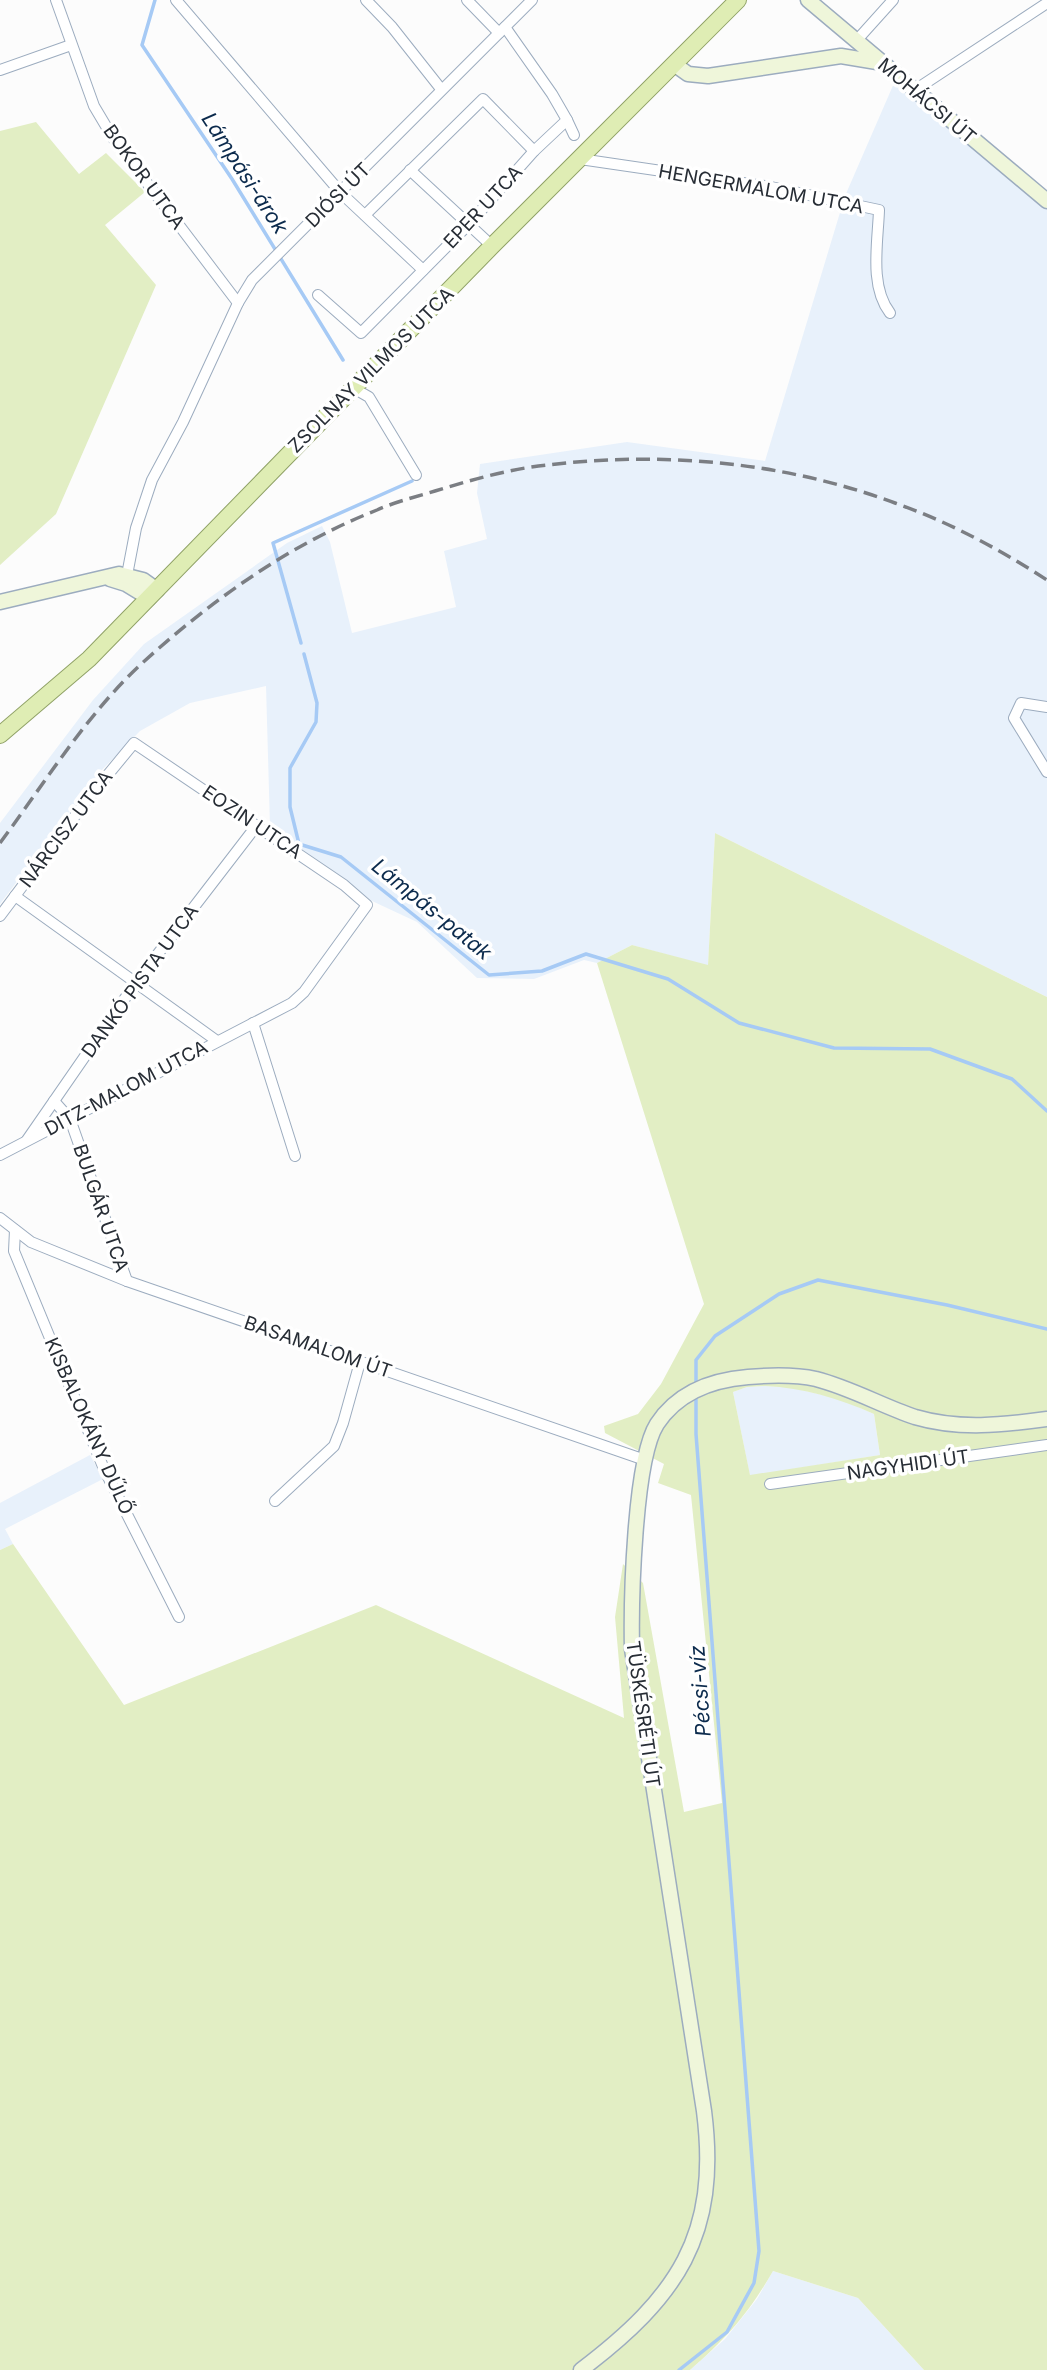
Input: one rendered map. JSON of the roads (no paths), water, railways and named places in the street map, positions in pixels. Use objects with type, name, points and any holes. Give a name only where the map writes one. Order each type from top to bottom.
[{"type":"main road","name":"ZSOLNAY VILMOS UTCA","points":[[0,735],[89,659],[492,246],[738,0]]},
{"type":"street","name":"BOKOR UTCA","points":[[56,0],[94,106],[113,138],[238,303]]},
{"type":"street","points":[[176,0],[341,193],[423,270]]},
{"type":"street","points":[[366,0],[392,27],[441,89]]},
{"type":"street","points":[[467,0],[502,30],[552,94],[574,135]]},
{"type":"street","name":"DIÓSI ÚT","points":[[127,575],[136,528],[152,480],[184,422],[238,303],[253,280],[532,0]]},
{"type":"street","name":"MOHÁCSI ÚT","points":[[808,0],[1047,201]]},
{"type":"street","points":[[856,40],[892,0]]},
{"type":"street","points":[[915,90],[1047,3]]},
{"type":"street","points":[[824,58],[840,45],[843,29]]},
{"type":"street","points":[[0,70],[71,45]]},
{"type":"street","points":[[674,64],[688,74],[708,76],[841,56],[882,63]]},
{"type":"street","points":[[365,215],[484,99],[534,152]]},
{"type":"street","name":"EPER UTCA","points":[[318,295],[361,333],[567,120]]},
{"type":"street","name":"HENGERMALOM UTCA","points":[[580,159],[771,187],[879,210],[878,286],[882,301],[890,313]]},
{"type":"street","points":[[410,170],[492,246]]},
{"type":"street","points":[[355,389],[369,397],[416,475]]},
{"type":"street","points":[[0,602],[102,577],[127,575],[149,583],[153,594]]},
{"type":"street","points":[[102,577],[153,594]]},
{"type":"street","points":[[1047,707],[1021,703],[1014,718],[1047,772]]},
{"type":"street","name":"EOZIN UTCA","points":[[134,743],[344,885],[367,905]]},
{"type":"street","name":"NÁRCISZ UTCA","points":[[0,916],[134,743]]},
{"type":"street","name":"DANKÓ PISTA UTCA","points":[[27,1140],[137,981],[257,825]]},
{"type":"street","points":[[15,896],[217,1041]]},
{"type":"street","name":"DITZ-MALOM UTCA","points":[[0,1155],[292,1003],[304,992],[367,905]]},
{"type":"street","points":[[253,1023],[295,1156]]},
{"type":"street","name":"BULGÁR UTCA","points":[[54,1101],[71,1119],[127,1281]]},
{"type":"street","name":"BASAMALOM ÚT","points":[[0,1218],[31,1242],[127,1281],[645,1460]]},
{"type":"street","name":"KISBALOKÁNY DŰLŐ","points":[[15,1230],[14,1251],[104,1469],[179,1617]]},
{"type":"street","points":[[275,1501],[334,1446],[360,1362]]},
{"type":"street","name":"TÜSKÉSRÉTI ÚT","points":[[581,2370],[633,2328],[663,2295],[696,2236],[707,2180],[708,2146],[704,2111],[632,1649],[638,1513],[645,1460],[656,1425],[670,1408],[687,1394],[707,1385],[742,1377],[796,1376],[838,1386],[914,1416],[943,1423],[1007,1424],[1047,1419]]},
{"type":"street","name":"NAGYHIDI ÚT","points":[[770,1484],[1047,1445]]},
{"type":"waterway","name":"Lámpási-árok","points":[[155,0],[142,45],[232,179],[343,360]]},
{"type":"waterway","name":"Lámpás-patak","points":[[301,643],[273,543],[412,481]]},
{"type":"waterway","name":"Lámpás-patak","points":[[304,654],[317,703],[316,722],[290,768],[290,807],[299,844],[341,857],[489,975],[542,971],[586,954],[668,979],[739,1023],[834,1048],[930,1049],[1012,1079],[1047,1111]]},
{"type":"waterway","name":"Pécsi-víz","points":[[696,1385],[696,1360],[715,1336],[779,1294],[818,1280],[947,1305],[1047,1329]]},
{"type":"waterway","name":"Pécsi-víz","points":[[679,2370],[727,2332],[754,2283],[759,2251],[696,1434],[696,1396]]},
{"type":"railway","points":[[0,843],[83,729],[119,686],[166,642],[222,598],[281,558],[344,524],[398,502],[490,475],[547,465],[635,459],[724,463],[767,469],[853,489],[915,510],[973,537],[1047,580]]}]
